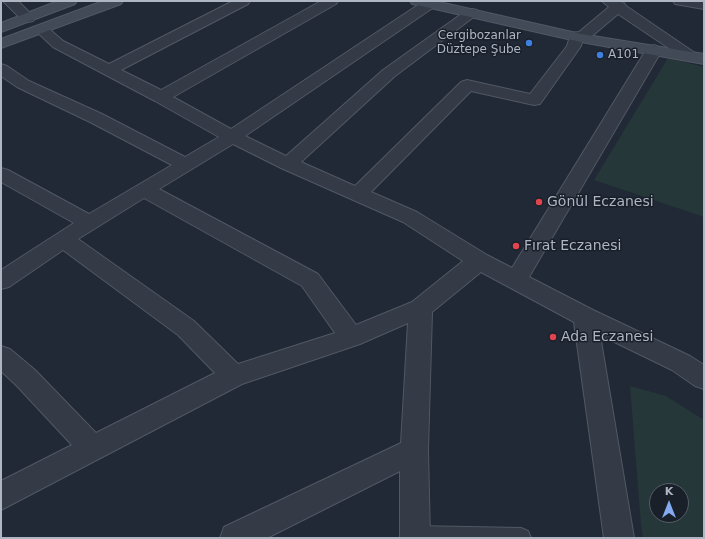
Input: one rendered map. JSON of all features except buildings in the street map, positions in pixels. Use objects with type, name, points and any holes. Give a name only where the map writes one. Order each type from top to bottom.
[{"type":"main road","points":[[1,44],[70,1]]},
{"type":"main road","points":[[1,28],[35,24],[116,1]]},
{"type":"main road","points":[[423,2],[578,37],[697,58]]},
{"type":"street","points":[[10,1],[58,44],[161,97],[232,137],[288,164],[410,217],[479,261],[585,317],[681,364],[704,378]]},
{"type":"street","points":[[109,70],[243,1]]},
{"type":"street","points":[[161,97],[331,1]]},
{"type":"street","points":[[680,1],[704,6]]},
{"type":"street","points":[[1,281],[63,239],[232,137],[423,2]]},
{"type":"street","points":[[358,194],[467,85],[534,100],[574,46],[578,37],[619,3],[697,58]]},
{"type":"street","points":[[288,164],[390,73],[472,13]]},
{"type":"street","points":[[516,280],[654,50]]},
{"type":"street","points":[[1,69],[23,84],[96,118],[185,164]]},
{"type":"street","points":[[1,174],[90,223]]},
{"type":"street","points":[[144,189],[310,280],[352,337]]},
{"type":"street","points":[[63,239],[186,328],[234,376]]},
{"type":"street","points":[[1,496],[234,376],[352,337],[420,308],[479,261]]},
{"type":"street","points":[[415,537],[414,450],[420,308]]},
{"type":"street","points":[[585,317],[619,538]]},
{"type":"street","points":[[1,356],[26,378],[92,448]]},
{"type":"street","points":[[235,538],[414,450]]},
{"type":"lane","points":[[415,537],[521,538]]},
{"type":"shaded area","points":[[668,58],[704,67],[704,217],[594,180]]},
{"type":"shaded area","points":[[630,386],[666,396],[704,420],[704,538],[643,538]]},
{"type":"place","name":"Cergibozanlar Düztepe Şube","points":[[529,43]]},
{"type":"place","name":"A101","points":[[600,55]]},
{"type":"place","name":"Gönül Eczanesi","points":[[539,202]]},
{"type":"place","name":"Fırat Eczanesi","points":[[516,246]]},
{"type":"place","name":"Ada Eczanesi","points":[[553,337]]}]
